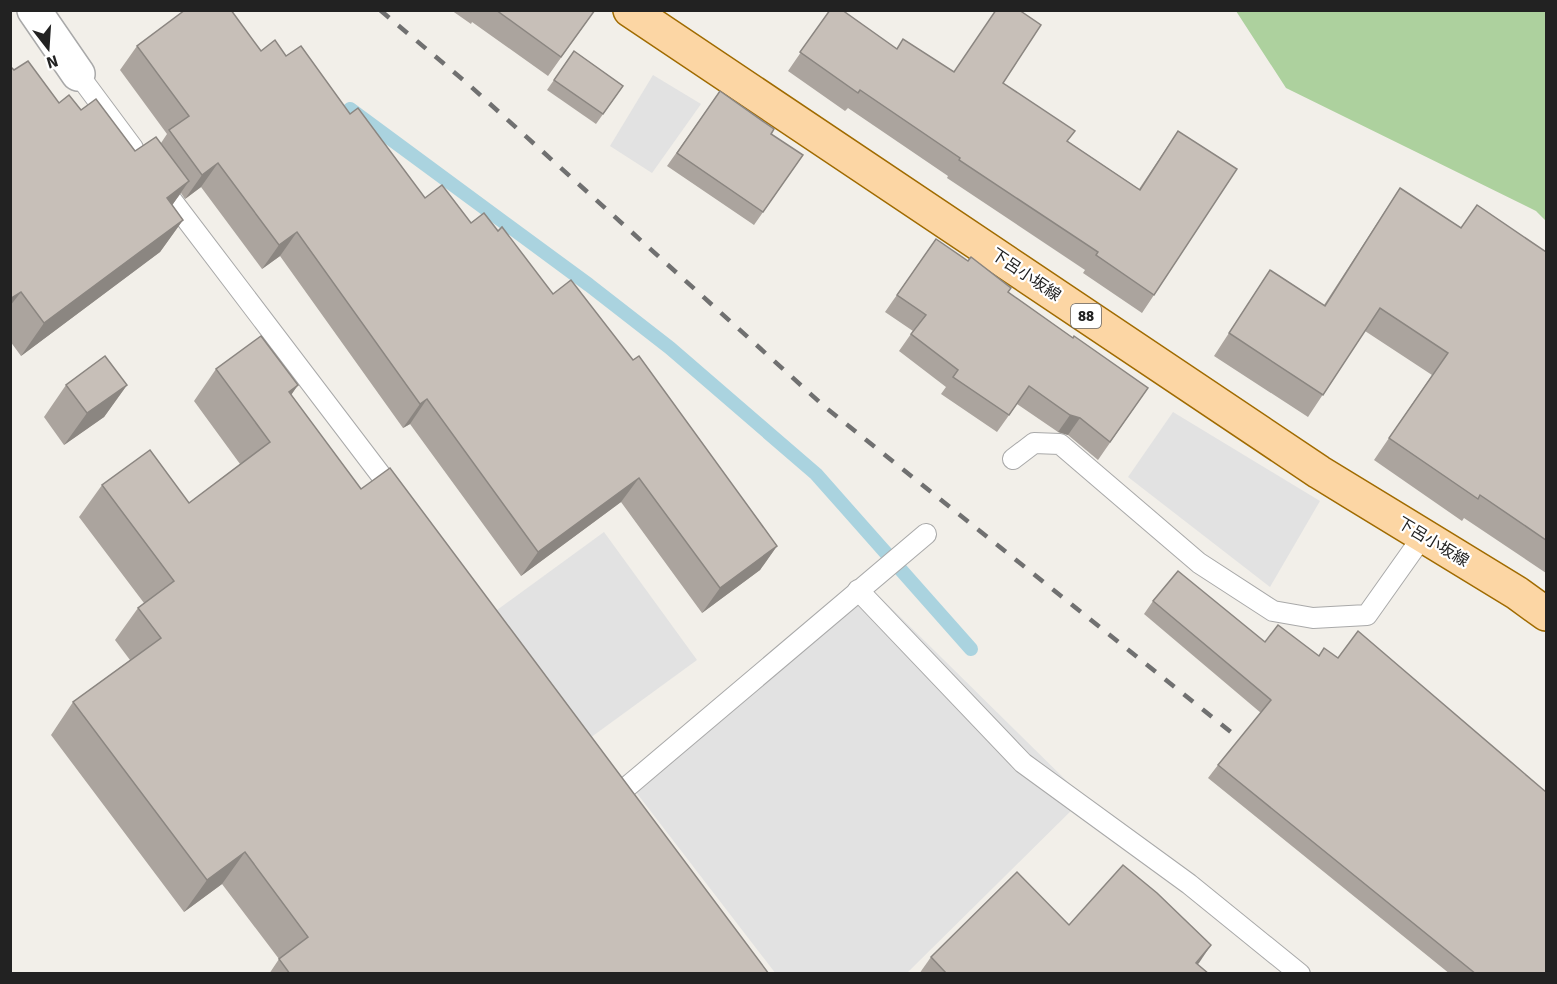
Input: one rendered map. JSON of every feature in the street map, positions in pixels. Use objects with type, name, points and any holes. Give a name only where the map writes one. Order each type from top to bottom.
[{"type":"main road","name":"下呂小坂線","points":[[630,10],[1271,440],[1517,593],[1546,614]]},
{"type":"street","points":[[33,10],[78,74]]},
{"type":"lane","points":[[78,74],[404,505]]},
{"type":"lane","points":[[1013,459],[1034,443],[1060,444],[1199,563],[1273,611],[1313,618],[1367,615],[1423,536]]},
{"type":"lane","points":[[621,792],[926,534]]},
{"type":"lane","points":[[858,590],[1023,763],[1189,884],[1300,974]]},
{"type":"lane","points":[[607,774],[636,811]]},
{"type":"green space","points":[[1236,11],[1546,11],[1546,221],[1536,211],[1286,88]]},
{"type":"shaded area","points":[[653,75],[701,104],[652,173],[610,146]]},
{"type":"shaded area","points":[[1173,412],[1320,501],[1270,587],[1128,477]]},
{"type":"shaded area","points":[[604,532],[697,660],[590,738],[497,610]]},
{"type":"shaded area","points":[[873,590],[1084,798],[907,973],[776,974],[632,787]]},
{"type":"building","points":[[185,10],[231,10],[261,51],[275,40],[286,56],[301,46],[350,114],[358,108],[425,198],[442,185],[471,223],[484,213],[498,231],[502,227],[553,294],[571,280],[633,360],[639,356],[777,546],[720,588],[639,478],[538,552],[427,399],[420,404],[297,232],[279,245],[218,163],[202,175],[169,130],[189,116],[137,46]]},
{"type":"building","points":[[496,10],[595,10],[561,57]]},
{"type":"building","points":[[830,10],[842,10],[897,49],[903,39],[954,72],[996,10],[1019,10],[1041,25],[1003,83],[1075,131],[1067,141],[1140,190],[1178,131],[1237,169],[1154,295],[1096,255],[1098,252],[959,160],[960,158],[860,90],[858,93],[800,52]]},
{"type":"building","points":[[574,51],[623,86],[603,114],[554,80]]},
{"type":"building","points":[[28,61],[59,103],[69,95],[81,110],[96,99],[135,151],[156,137],[189,181],[167,198],[183,220],[44,323],[21,292],[10,299],[10,66],[14,70]]},
{"type":"building","points":[[720,91],[774,129],[771,134],[803,155],[763,212],[677,153]]},
{"type":"building","points":[[1400,188],[1461,228],[1477,205],[1546,252],[1546,540],[1480,495],[1478,499],[1389,438],[1448,353],[1380,308],[1323,395],[1229,333],[1270,270],[1325,306]]},
{"type":"building","points":[[936,239],[968,261],[971,257],[1011,288],[1008,292],[1148,388],[1110,442],[1080,418],[1070,415],[1029,386],[1009,415],[953,377],[958,370],[911,334],[926,315],[897,295]]},
{"type":"building","points":[[261,336],[298,385],[289,392],[361,489],[390,468],[769,974],[290,974],[279,959],[308,937],[245,852],[207,880],[73,702],[161,638],[138,608],[174,581],[102,485],[150,450],[189,503],[270,442],[216,369]]},
{"type":"building","points":[[105,356],[127,385],[87,413],[66,385]]},
{"type":"building","points":[[1178,571],[1265,642],[1278,625],[1319,656],[1324,648],[1338,658],[1358,631],[1546,792],[1546,974],[1476,974],[1218,765],[1271,700],[1153,601]]},
{"type":"building","points":[[1123,865],[1157,893],[1211,945],[1196,963],[1209,974],[947,974],[931,957],[1017,872],[1069,925]]},
{"type":"waterway","points":[[350,109],[589,285],[670,348],[816,474],[971,649]]},
{"type":"railway","points":[[380,10],[468,84],[825,407],[1252,749]]}]
